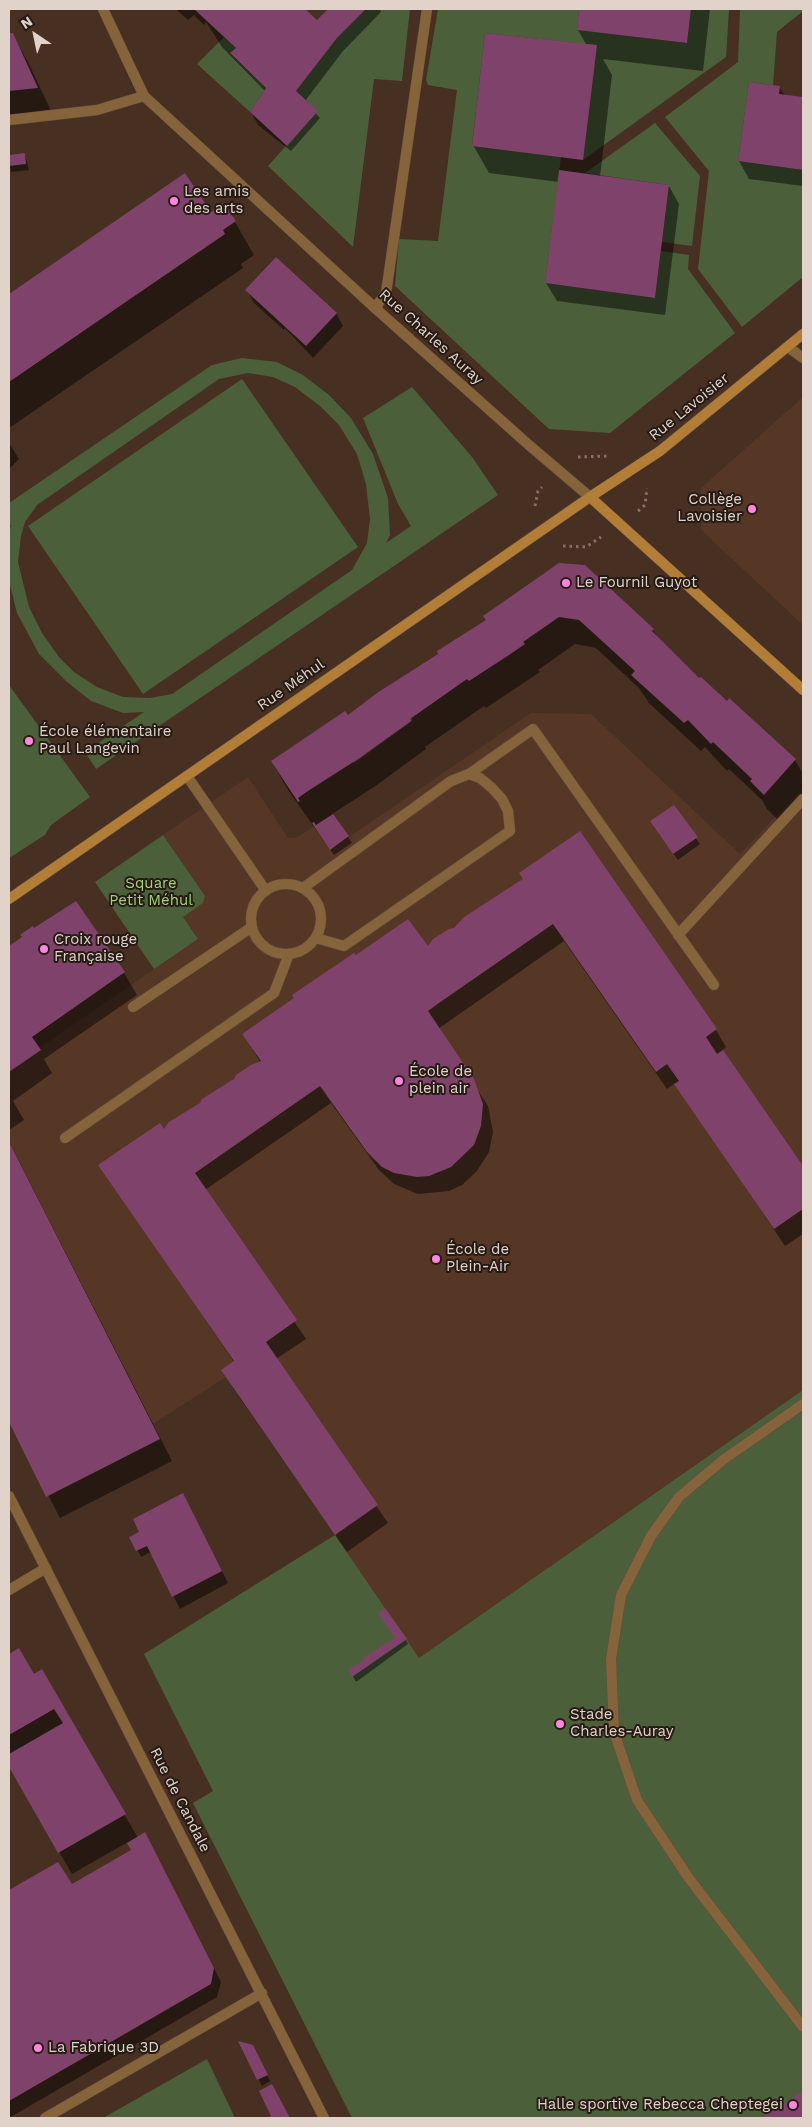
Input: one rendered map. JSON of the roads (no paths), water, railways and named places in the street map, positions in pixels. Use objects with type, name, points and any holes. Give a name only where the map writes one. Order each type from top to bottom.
[{"type":"street","points":[[9,120],[97,110],[144,96],[103,9]]},
{"type":"street","points":[[375,308],[386,293],[427,9]]},
{"type":"street","name":"Rue Charles Auray","points":[[144,96],[375,308],[530,446],[590,496],[803,690]]},
{"type":"street","name":"Rue Lavoisier","points":[[590,496],[660,451],[803,334]]},
{"type":"street","points":[[788,346],[803,358]]},
{"type":"street","name":"Rue Méhul","points":[[9,899],[590,496]]},
{"type":"street","points":[[303,888],[451,781],[469,774],[533,729],[714,985]]},
{"type":"street","points":[[316,938],[344,946],[510,831],[508,812],[502,799],[480,778],[469,774]]},
{"type":"street","points":[[186,776],[266,891]]},
{"type":"street","points":[[678,935],[803,799]]},
{"type":"street","points":[[280,885],[296,885],[303,888],[311,894],[320,910],[320,929],[316,938],[300,952],[289,954],[270,950],[262,944],[252,927],[252,910],[255,903],[266,891],[280,885]]},
{"type":"street","points":[[133,1008],[252,927]]},
{"type":"street","points":[[65,1138],[274,993],[289,954]]},
{"type":"street","points":[[803,1404],[723,1460],[679,1498],[651,1536],[621,1595],[610,1658],[614,1732],[636,1800],[688,1877],[803,2028]]},
{"type":"street","name":"Rue de Candale","points":[[9,1496],[324,2118]]},
{"type":"street","points":[[9,1590],[46,1568]]},
{"type":"street","points":[[45,2118],[262,1993]]},
{"type":"place","name":"Les amis des arts","points":[[174,201]]},
{"type":"place","name":"Collège Lavoisier","points":[[752,509]]},
{"type":"place","name":"Le Fournil Guyot","points":[[566,583]]},
{"type":"place","name":"École élémentaire Paul Langevin","points":[[29,741]]},
{"type":"place","name":"Croix rouge Française","points":[[44,949]]},
{"type":"place","name":"École de plein air","points":[[399,1081]]},
{"type":"place","name":"École de Plein-Air","points":[[436,1259]]},
{"type":"place","name":"Stade Charles-Auray","points":[[560,1724]]},
{"type":"place","name":"La Fabrique 3D","points":[[38,2048]]},
{"type":"place","name":"Halle sportive Rebecca Cheptegei","points":[[793,2105]]},
{"type":"park label","name":"Square Petit Méhul","points":[[151,892]]}]
